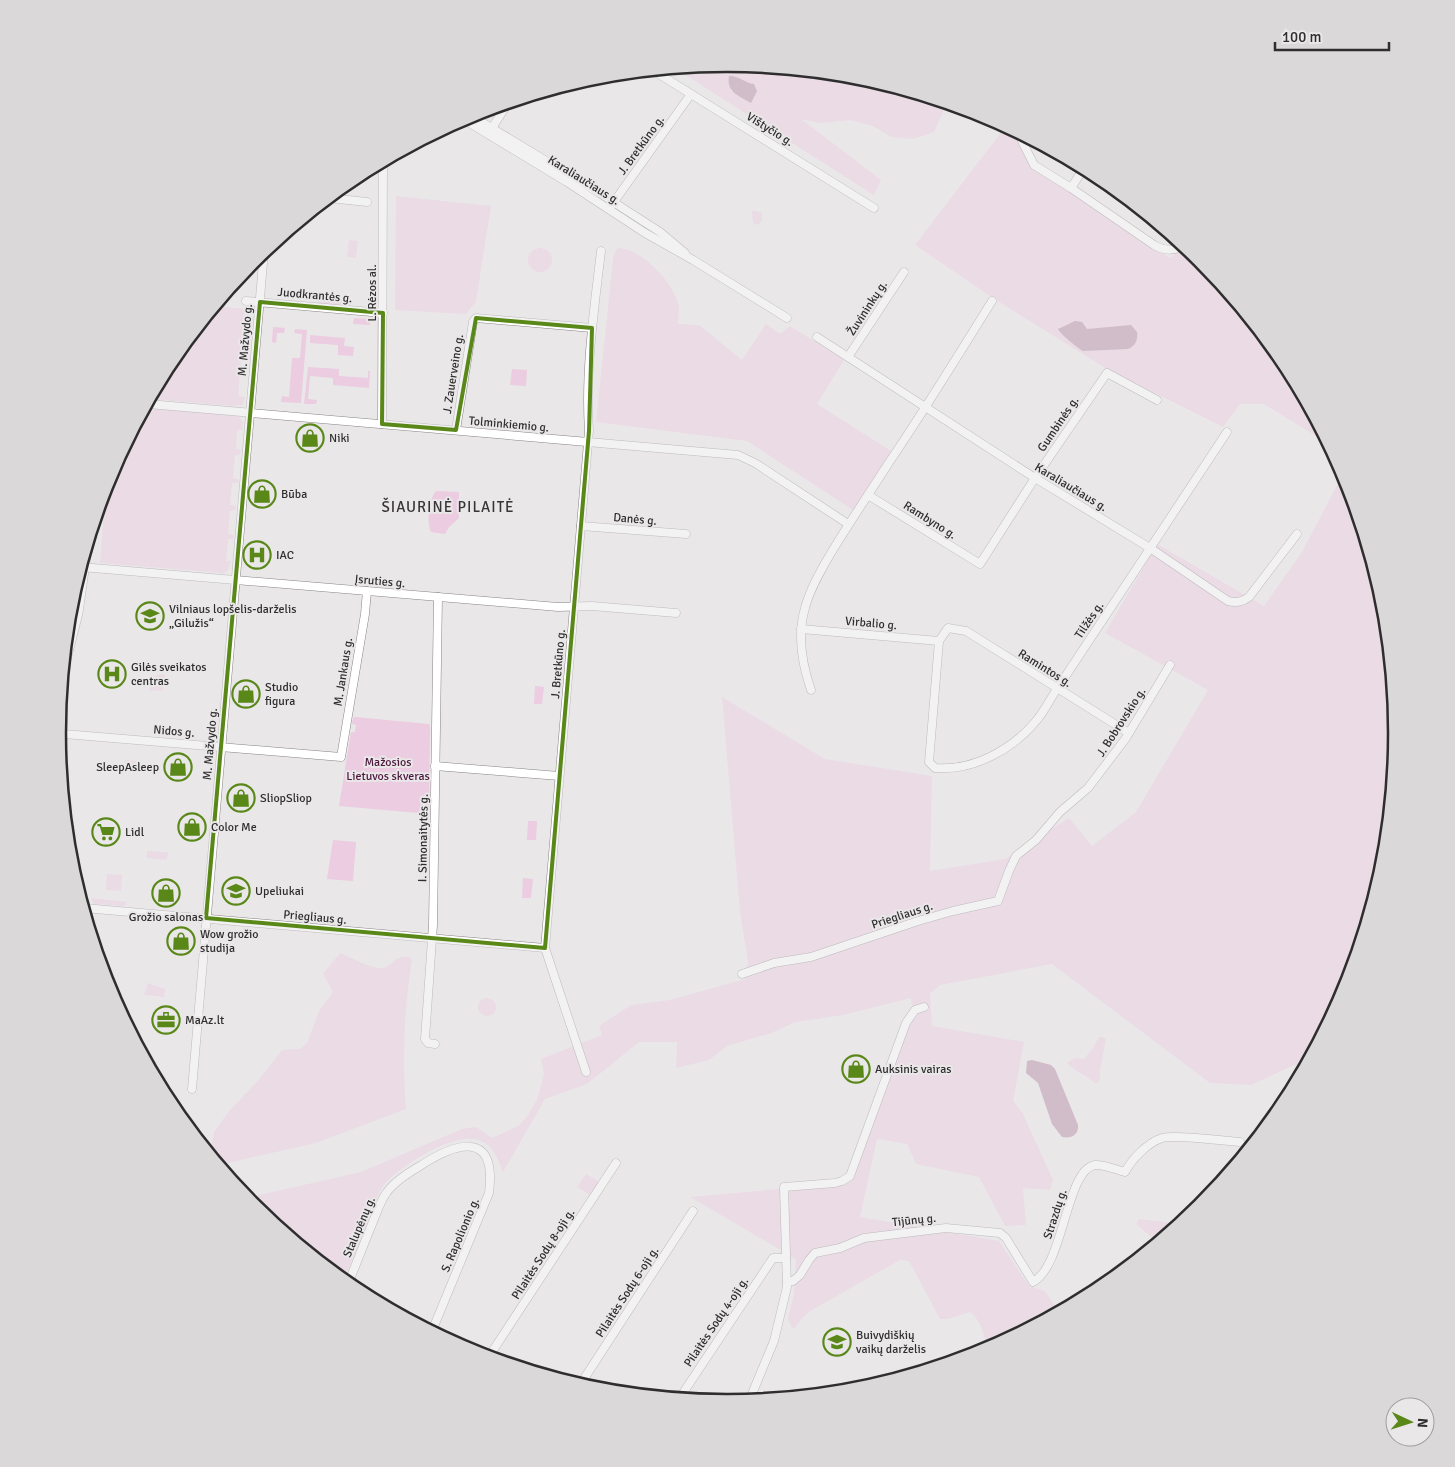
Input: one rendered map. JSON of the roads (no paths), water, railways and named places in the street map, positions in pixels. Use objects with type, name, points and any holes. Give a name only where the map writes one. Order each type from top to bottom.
[{"type":"street","name":"Vištyčio g.","points":[[662,76],[874,208]]},
{"type":"street","name":"J. Bretkūno g.","points":[[612,205],[691,94]]},
{"type":"street","points":[[492,128],[502,112]]},
{"type":"street","name":"Karaliaučiaus g.","points":[[480,121],[565,171],[612,205]]},
{"type":"street","name":"Karaliaučiaus g.","points":[[472,124],[664,236],[693,260],[787,318]]},
{"type":"street","points":[[1023,142],[1034,164],[1154,246],[1166,250],[1176,248]]},
{"type":"street","name":"L. Rėzos al.","points":[[382,424],[383,170]]},
{"type":"street","points":[[1071,188],[1080,175]]},
{"type":"street","points":[[339,199],[367,202]]},
{"type":"street","name":"J. Bretkūno g.","points":[[586,1072],[545,948],[588,442],[587,399],[592,328],[601,251]]},
{"type":"street","name":"M. Mažvydo g.","points":[[192,1089],[263,263]]},
{"type":"street","name":"Žuvininkų g.","points":[[848,357],[904,272]]},
{"type":"street","name":"Juodkrantės g.","points":[[246,301],[383,313]]},
{"type":"street","points":[[811,690],[803,661],[801,628],[809,596],[848,524],[992,301]]},
{"type":"street","name":"J. Zauerveino g.","points":[[456,430],[473,322],[479,317],[592,328]]},
{"type":"street","name":"Karaliaučiaus g.","points":[[817,337],[1035,478],[1150,548],[1228,600],[1236,603],[1249,597],[1297,534]]},
{"type":"street","name":"Gumbinės g.","points":[[980,564],[1035,478],[1107,373],[1157,400]]},
{"type":"street","name":"Tolminkiemio g.","points":[[154,405],[731,454],[742,456],[755,462],[848,524]]},
{"type":"street","name":"Tilžės g.","points":[[939,641],[929,762],[932,767],[949,770],[976,764],[996,754],[1018,740],[1037,720],[1227,432]]},
{"type":"street","name":"Rambyno g.","points":[[868,495],[980,564]]},
{"type":"street","name":"Danės g.","points":[[581,526],[686,534]]},
{"type":"street","name":"Įsruties g.","points":[[89,564],[438,597],[558,607],[592,606],[676,613]]},
{"type":"street","name":"M. Jankaus g.","points":[[341,757],[365,614],[367,591]]},
{"type":"street","name":"I. Simonaitytės g.","points":[[435,1044],[428,1043],[426,1039],[432,938],[438,597]]},
{"type":"street","name":"Virbalio g.","points":[[801,628],[939,641]]},
{"type":"street","name":"Ramintos g.","points":[[939,641],[948,628],[966,632],[1129,733]]},
{"type":"street","name":"J. Bobrovskio g.","points":[[1036,840],[1060,812],[1088,788],[1129,733],[1170,665]]},
{"type":"street","name":"Nidos g.","points":[[66,734],[341,757]]},
{"type":"street","points":[[435,766],[559,776]]},
{"type":"street","name":"Priegliaus g.","points":[[742,974],[774,963],[811,957],[936,916],[998,901],[1016,856],[1036,840]]},
{"type":"street","name":"Priegliaus g.","points":[[90,908],[545,948]]},
{"type":"street","points":[[752,1394],[774,1341],[785,1301],[787,1282],[784,1187],[842,1182],[850,1176],[906,1023],[915,1010],[924,1007]]},
{"type":"street","name":"Strazdų g.","points":[[1033,1282],[1040,1279],[1048,1266],[1073,1192],[1086,1170],[1098,1164],[1125,1172],[1131,1162],[1153,1143],[1163,1138],[1240,1142]]},
{"type":"street","name":"Stalupėnų g.","points":[[351,1277],[382,1201],[394,1184],[434,1156],[459,1146],[476,1148]]},
{"type":"street","name":"S. Rapolionio g.","points":[[434,1327],[489,1193],[490,1166],[483,1153],[476,1148]]},
{"type":"street","name":"Pilaitės Sodų 8-oji g.","points":[[492,1351],[616,1163]]},
{"type":"street","name":"Pilaitės Sodų 6-oji g.","points":[[584,1379],[693,1211]]},
{"type":"street","name":"Tijūnų g.","points":[[787,1282],[800,1274],[815,1253],[840,1248],[864,1238],[946,1228],[1000,1233],[1006,1238],[1033,1282]]},
{"type":"street","name":"Pilaitės Sodų 4-oji g.","points":[[683,1393],[773,1258],[786,1258]]},
{"type":"place","name":"Niki","points":[[310,438]]},
{"type":"place","name":"Būba","points":[[262,494]]},
{"type":"place","name":"IAC","points":[[257,555]]},
{"type":"place","name":"Vilniaus lopšelis-darželis „Gilužis“","points":[[150,616]]},
{"type":"place","name":"Gilės sveikatos centras","points":[[112,674]]},
{"type":"place","name":"Studio figura","points":[[246,694]]},
{"type":"place","name":"SleepAsleep","points":[[178,767]]},
{"type":"place","name":"SliopSliop","points":[[241,798]]},
{"type":"place","name":"Color Me","points":[[192,827]]},
{"type":"place","name":"Lidl","points":[[106,832]]},
{"type":"place","name":"Upeliukai","points":[[236,891]]},
{"type":"place","name":"Grožio salonas","points":[[166,893]]},
{"type":"place","name":"Wow grožio studija","points":[[181,941]]},
{"type":"place","name":"MaAz.lt","points":[[166,1020]]},
{"type":"place","name":"Auksinis vairas","points":[[856,1069]]},
{"type":"place","name":"Buivydiškių vaikų darželis","points":[[837,1342]]},
{"type":"district","name":"ŠIAURINĖ PILAITĖ","points":[[448,507]]},
{"type":"park label","name":"Mažosios Lietuvos skveras","points":[[388,769]]}]
